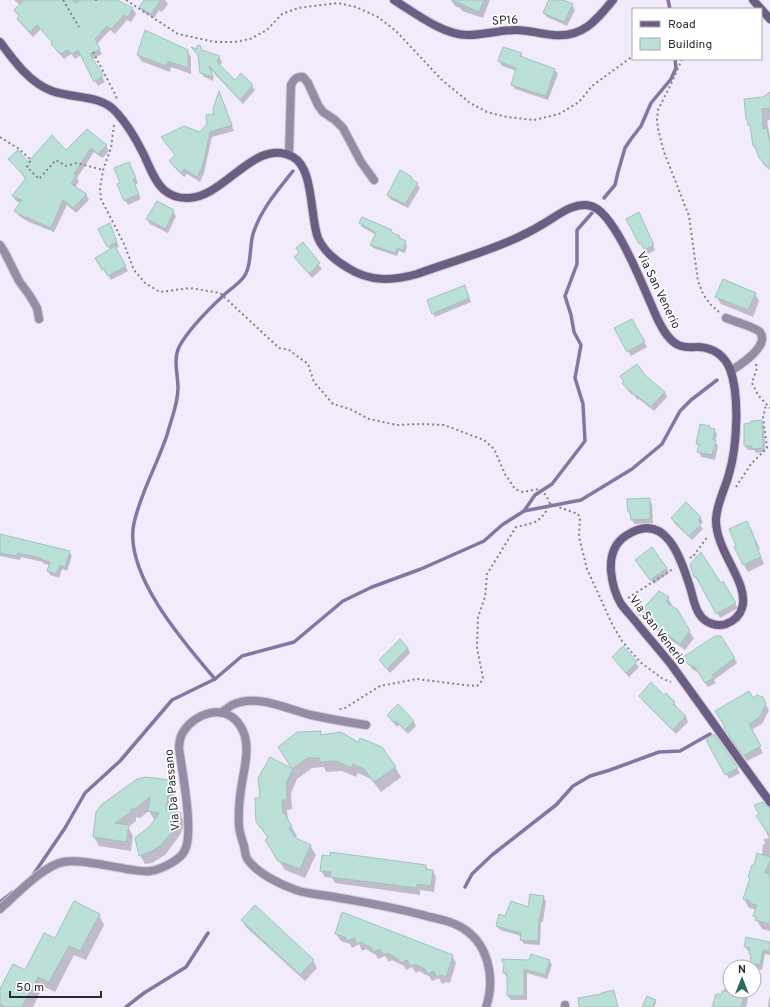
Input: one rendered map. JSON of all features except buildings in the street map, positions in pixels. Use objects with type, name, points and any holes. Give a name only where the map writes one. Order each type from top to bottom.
[{"type":"street","name":"SP16","points":[[394,0],[440,28],[466,35],[500,30],[518,30],[554,35],[576,33],[586,28],[613,0]]},
{"type":"street","points":[[753,0],[760,8]]},
{"type":"street","points":[[762,10],[770,19]]},
{"type":"street","points":[[0,42],[11,57],[39,84],[53,91],[98,101],[112,108],[136,141],[155,178],[163,189],[170,194],[186,198],[200,196],[210,192],[244,167],[261,157],[271,153],[283,153],[289,155],[291,85],[295,78],[300,76],[303,77],[308,83],[318,105],[323,112],[335,120],[343,128],[361,162],[374,180]]},
{"type":"street","name":"Via San Venerio","points":[[289,155],[301,163],[305,173],[310,191],[314,223],[319,239],[325,250],[336,260],[350,269],[363,276],[374,278],[404,278],[417,274],[508,242],[534,230],[568,209],[582,204],[594,206],[600,210],[630,256],[659,322],[668,336],[675,344],[681,346],[702,347],[716,352],[725,360],[731,371],[736,395],[734,447],[729,474],[718,507],[716,521],[721,545],[742,587],[744,604],[740,613],[727,624],[718,625],[705,621],[700,616],[674,545],[656,529],[649,528],[632,532],[622,539],[613,550],[611,561],[612,580],[620,603],[657,646],[770,802]]},
{"type":"street","points":[[0,245],[18,281],[37,308],[39,319]]},
{"type":"street","points":[[726,318],[760,332],[764,341],[756,356],[731,371]]},
{"type":"street","name":"Via Da Passano","points":[[0,909],[43,872],[63,862],[76,862],[140,871],[152,871],[169,865],[180,857],[185,852],[188,844],[189,825],[179,748],[181,737],[187,727],[194,720],[205,714],[213,711],[222,712],[234,705],[249,701],[262,702],[311,715],[366,725]]},
{"type":"street","points":[[222,712],[234,718],[242,727],[246,742],[247,760],[240,797],[239,826],[247,859],[262,874],[296,890],[402,909],[458,925],[473,936],[484,952],[490,972],[490,996],[486,1007]]},
{"type":"path","points":[[63,0],[79,27]]},
{"type":"path","points":[[126,0],[178,34],[215,42],[235,42],[250,39],[267,30],[282,14],[298,8],[338,3],[356,7],[378,18],[396,31],[442,80],[470,103],[487,112],[527,120],[534,120],[559,114],[579,102],[592,86],[632,57]]},
{"type":"path","points":[[93,52],[117,100]]},
{"type":"path","points":[[682,60],[658,110],[658,129],[664,152],[689,216],[698,281],[707,300],[726,318]]},
{"type":"path","points":[[114,125],[111,148],[103,170],[100,189],[101,199],[124,244],[134,270],[145,283],[160,292],[190,288],[220,293],[279,348],[289,350],[308,364],[314,382],[333,404],[350,409],[369,419],[397,425],[444,424],[484,440],[494,449],[504,474],[515,489],[523,492],[539,489],[546,495],[550,504],[545,514],[536,523],[516,527],[487,574],[485,597],[478,617],[477,648],[483,678],[477,686],[417,679],[380,686],[345,708],[332,711]]},
{"type":"path","points":[[0,137],[18,148],[31,160],[27,167],[39,179],[56,160],[66,166],[77,163],[103,170]]},
{"type":"path","points":[[756,356],[757,368],[752,383],[758,395],[770,408]]},
{"type":"path","points":[[734,491],[751,464],[767,448],[764,417],[766,405]]},
{"type":"path","points":[[692,558],[708,536]]},
{"type":"path","points":[[620,603],[673,570]]},
{"type":"waterway","points":[[668,0],[670,8]]},
{"type":"waterway","points":[[604,198],[615,185],[625,148],[641,126],[651,103],[671,79],[676,68],[675,60]]},
{"type":"waterway","points":[[215,679],[173,627],[147,585],[138,563],[133,543],[134,523],[145,489],[167,435],[176,406],[178,394],[176,357],[179,347],[200,319],[246,274],[253,234],[260,216],[293,171]]},
{"type":"waterway","points":[[524,511],[535,495],[552,484],[585,441],[583,404],[575,378],[581,345],[574,332],[571,315],[565,296],[577,264],[577,230],[592,213]]},
{"type":"waterway","points":[[31,878],[65,828],[85,793],[120,761],[172,700],[215,679],[242,656],[294,642],[343,601],[372,587],[421,569],[484,541],[502,525],[524,511],[581,500],[632,469],[662,444],[680,411],[691,400],[717,380]]},
{"type":"waterway","points":[[465,887],[472,874],[492,855],[556,805],[573,786],[590,776],[659,752],[680,751],[710,734]]},
{"type":"waterway","points":[[0,902],[13,892]]},
{"type":"waterway","points":[[126,1007],[144,993],[186,967],[208,933]]}]
